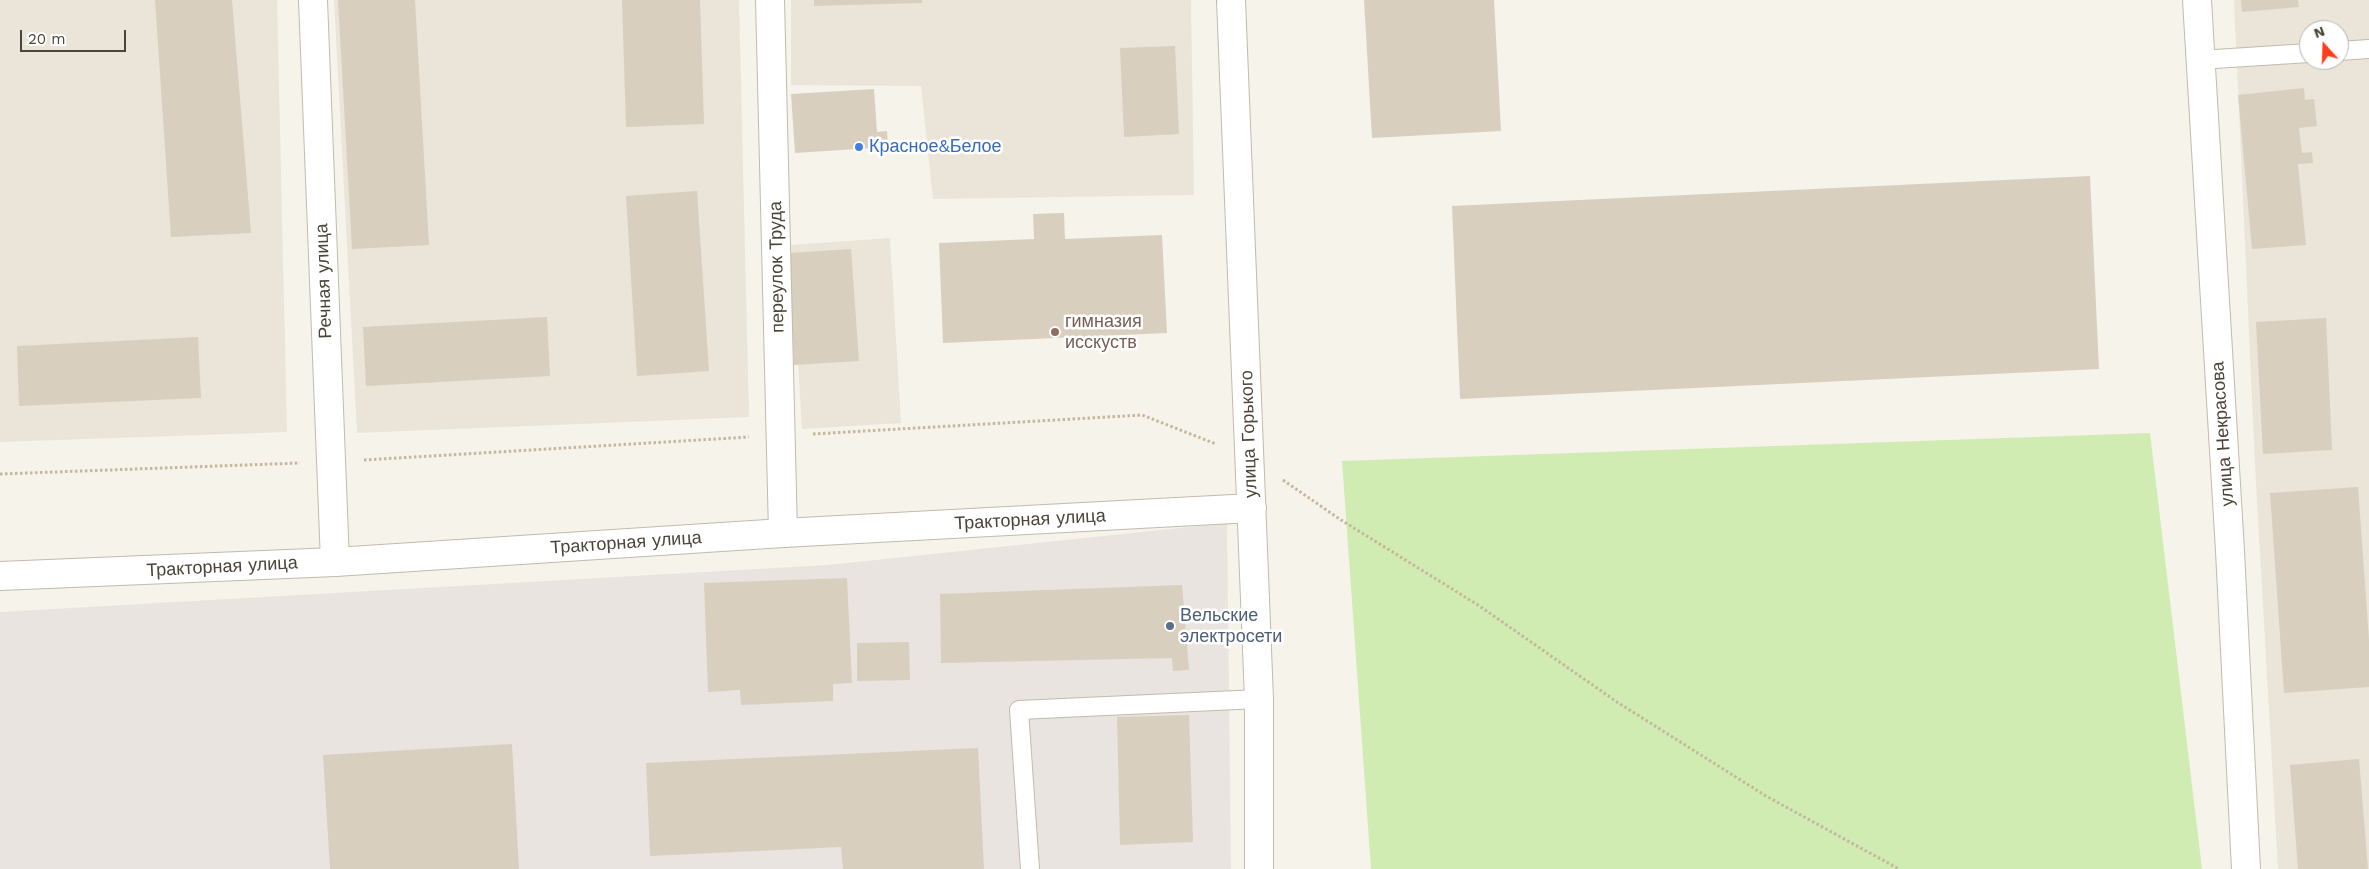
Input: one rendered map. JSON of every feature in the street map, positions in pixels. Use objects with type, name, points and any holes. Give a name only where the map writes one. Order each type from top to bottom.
[{"type":"street","name":"Речная улица","points":[[313,0],[335,562]]},
{"type":"street","name":"переулок Труда","points":[[770,0],[784,533]]},
{"type":"street","name":"улица Горького","points":[[1231,0],[1259,699],[1259,869]]},
{"type":"street","name":"улица Некрасова","points":[[2197,0],[2230,541],[2246,869]]},
{"type":"street","name":"Тракторная улица","points":[[0,576],[335,562],[784,533],[1252,508]]},
{"type":"lane","points":[[2349,50],[2369,49]]},
{"type":"lane","points":[[2200,60],[2299,54]]},
{"type":"lane","points":[[1030,869],[1019,710],[1259,699]]},
{"type":"path","points":[[0,474],[331,462],[1142,415],[1250,458],[1341,520],[1478,605],[1642,718],[1766,796],[1899,869]]},
{"type":"shaded area","points":[[0,0],[277,0],[287,432],[0,442]]},
{"type":"shaded area","points":[[334,0],[739,0],[749,417],[357,433]]},
{"type":"shaded area","points":[[791,0],[1191,0],[1194,195],[933,199],[921,86],[791,85]]},
{"type":"shaded area","points":[[2234,0],[2369,0],[2369,869],[2278,869],[2255,465]]},
{"type":"shaded area","points":[[890,238],[901,423],[802,429],[791,245]]},
{"type":"shaded area","points":[[1227,523],[1231,869],[0,869],[0,612],[828,565]]},
{"type":"green space","points":[[2150,433],[2202,869],[1371,869],[1342,461]]},
{"type":"building","points":[[155,0],[232,0],[251,233],[171,237]]},
{"type":"building","points":[[338,0],[415,0],[429,245],[352,249]]},
{"type":"building","points":[[622,0],[700,0],[704,124],[626,127]]},
{"type":"building","points":[[814,0],[922,0],[922,3],[814,6]]},
{"type":"building","points":[[1364,0],[1494,0],[1501,131],[1372,138]]},
{"type":"building","points":[[2241,0],[2298,0],[2299,7],[2242,12]]},
{"type":"building","points":[[1175,46],[1179,134],[1124,137],[1120,48]]},
{"type":"building","points":[[2304,88],[2305,100],[2314,99],[2317,126],[2299,128],[2302,153],[2312,152],[2313,163],[2298,164],[2306,245],[2252,249],[2238,95]]},
{"type":"building","points":[[874,89],[877,132],[887,131],[888,147],[795,153],[791,94]]},
{"type":"building","points":[[2090,176],[2099,369],[1460,399],[1452,206]]},
{"type":"building","points":[[697,191],[709,371],[637,376],[626,196]]},
{"type":"building","points":[[1064,213],[1065,239],[1162,235],[1167,333],[943,343],[939,243],[1034,239],[1033,214]]},
{"type":"building","points":[[851,249],[859,361],[794,365],[789,253]]},
{"type":"building","points":[[547,317],[550,376],[366,386],[363,327]]},
{"type":"building","points":[[2326,318],[2332,450],[2263,454],[2256,322]]},
{"type":"building","points":[[198,337],[201,398],[19,406],[17,346]]},
{"type":"building","points":[[2358,487],[2369,640],[2369,687],[2284,693],[2270,493]]},
{"type":"building","points":[[847,578],[852,683],[833,684],[833,701],[741,705],[740,690],[708,692],[704,583]]},
{"type":"building","points":[[1182,585],[1189,670],[1173,671],[1172,658],[941,663],[940,594]]},
{"type":"building","points":[[909,642],[910,680],[857,681],[857,643]]},
{"type":"building","points":[[1189,715],[1193,842],[1120,845],[1117,717]]},
{"type":"building","points":[[512,744],[519,869],[330,869],[323,755]]},
{"type":"building","points":[[978,748],[984,869],[843,869],[841,847],[650,856],[646,763]]},
{"type":"building","points":[[2359,759],[2368,869],[2298,869],[2290,765]]},
{"type":"place","name":"Красное&Белое","points":[[859,147]]},
{"type":"place","name":"гимназия исскуств","points":[[1055,332]]},
{"type":"place","name":"Вельские электросети","points":[[1170,626]]}]
